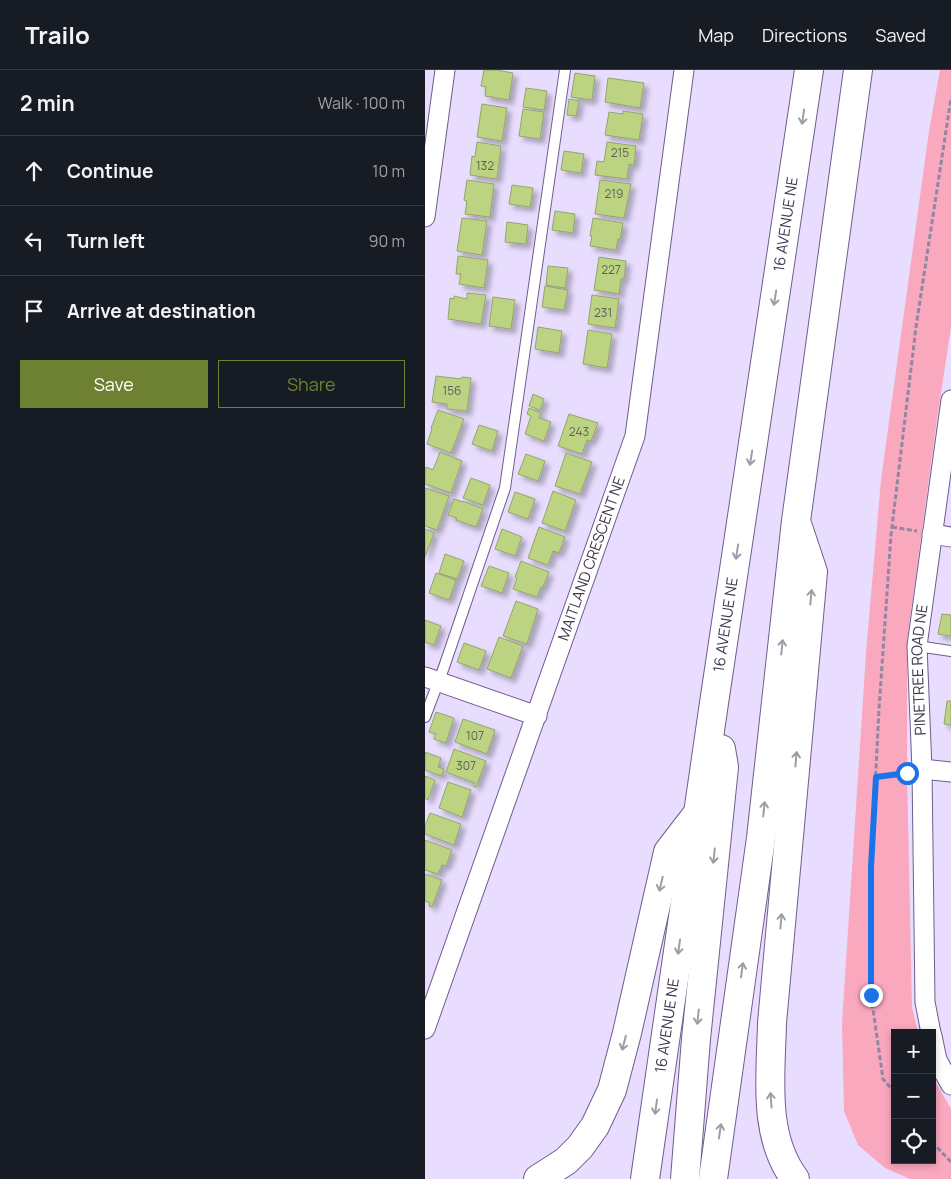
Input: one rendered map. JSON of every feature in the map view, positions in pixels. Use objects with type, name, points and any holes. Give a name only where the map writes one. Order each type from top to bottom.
[{"type":"highway","name":"16 AVENUE NE","points":[[645,1179],[809,70]]},
{"type":"highway","points":[[713,1179],[761,838],[796,520],[858,70]]},
{"type":"highway","points":[[795,1179],[788,1170],[779,1150],[773,1123],[771,1092],[772,1023],[813,572],[796,520]]},
{"type":"highway","points":[[685,1179],[696,1039],[724,767],[714,703]]},
{"type":"highway","points":[[538,1179],[566,1162],[580,1147],[595,1126],[612,1090],[627,1033],[668,852],[699,812]]},
{"type":"street","points":[[425,216],[445,70]]},
{"type":"street","name":"MAITLAND CRESCENT NE","points":[[425,1029],[635,436],[683,70]]},
{"type":"street","name":"PINETREE ROAD NE","points":[[931,1029],[925,1002],[922,769],[917,646],[950,419],[951,400]]},
{"type":"street","points":[[932,534],[951,537]]},
{"type":"street","points":[[432,680],[537,716]]},
{"type":"street","points":[[922,769],[951,772]]},
{"type":"street","name":"PINETREE ROAD NE","points":[[936,1055],[951,1085]]},
{"type":"lane","points":[[425,717],[432,680],[505,488],[565,70]]},
{"type":"lane","points":[[917,646],[951,651]]},
{"type":"path","points":[[891,1089],[883,1079],[871,995],[871,867],[876,777],[892,527],[916,328],[951,98]]},
{"type":"path","points":[[892,527],[932,534]]},
{"type":"path","points":[[876,777],[922,769]]},
{"type":"path","points":[[936,1146],[951,1162]]},
{"type":"shaded area","points":[[940,70],[951,70],[951,327],[907,641],[907,773],[912,1007],[917,1029],[891,1029],[891,1164],[936,1164],[936,1083],[951,1109],[951,1179],[910,1179],[885,1168],[858,1145],[844,1111],[842,1023],[866,653],[881,480],[929,131]]},
{"type":"building","points":[[484,70],[513,73],[509,100],[485,96],[486,87],[481,86]]},
{"type":"building","points":[[575,73],[595,76],[592,100],[571,97]]},
{"type":"building","points":[[608,78],[644,83],[640,108],[605,102]]},
{"type":"building","points":[[526,88],[547,91],[544,110],[523,107]]},
{"type":"building","points":[[569,99],[579,101],[576,116],[567,115]]},
{"type":"building","points":[[482,104],[507,108],[502,141],[477,137]]},
{"type":"building","points":[[523,109],[544,112],[540,139],[519,136]]},
{"type":"building","points":[[623,111],[643,114],[639,140],[605,135],[609,112],[623,114]]},
{"type":"building","points":[[477,142],[501,146],[497,179],[470,175],[472,156],[475,157]]},
{"type":"building","points":[[607,142],[636,146],[634,165],[629,164],[627,179],[595,175],[597,161],[604,162]]},
{"type":"building","points":[[564,151],[584,154],[581,173],[561,170]]},
{"type":"building","points":[[467,180],[494,184],[490,217],[465,214],[467,201],[464,200]]},
{"type":"building","points":[[600,180],[631,184],[624,218],[595,214]]},
{"type":"building","points":[[512,185],[533,188],[530,207],[509,204]]},
{"type":"building","points":[[555,211],[575,214],[573,233],[552,230]]},
{"type":"building","points":[[462,218],[487,221],[482,255],[457,251]]},
{"type":"building","points":[[593,218],[623,223],[616,250],[590,246]]},
{"type":"building","points":[[507,222],[528,225],[526,244],[505,242]]},
{"type":"building","points":[[458,256],[488,260],[484,288],[459,284],[461,274],[456,274]]},
{"type":"building","points":[[599,257],[626,261],[624,279],[621,279],[619,294],[594,290]]},
{"type":"building","points":[[548,266],[568,268],[565,288],[546,285]]},
{"type":"building","points":[[545,286],[568,290],[564,310],[542,307]]},
{"type":"building","points":[[467,293],[486,295],[481,324],[448,319],[450,298],[454,299],[454,296],[467,299]]},
{"type":"building","points":[[592,295],[619,299],[615,328],[588,324]]},
{"type":"building","points":[[493,297],[515,300],[511,329],[489,326]]},
{"type":"building","points":[[538,327],[562,331],[559,353],[535,349]]},
{"type":"building","points":[[588,330],[612,334],[607,368],[583,364]]},
{"type":"building","points":[[436,376],[461,379],[462,377],[471,378],[467,411],[447,409],[447,404],[432,402]]},
{"type":"building","points":[[533,394],[544,399],[540,410],[529,406]]},
{"type":"building","points":[[529,408],[541,413],[539,418],[551,422],[544,441],[525,434],[531,416],[527,414]]},
{"type":"building","points":[[438,410],[464,419],[451,453],[427,444]]},
{"type":"building","points":[[569,414],[598,423],[591,441],[587,440],[582,454],[558,446]]},
{"type":"building","points":[[479,425],[498,431],[492,451],[472,444]]},
{"type":"building","points":[[440,452],[462,461],[451,493],[425,484],[426,467],[433,470]]},
{"type":"building","points":[[566,453],[592,462],[580,494],[555,486]]},
{"type":"building","points":[[526,454],[545,461],[538,481],[518,474]]},
{"type":"building","points":[[471,478],[490,485],[483,505],[463,498]]},
{"type":"building","points":[[425,488],[449,496],[437,530],[425,526]]},
{"type":"building","points":[[553,491],[576,500],[565,531],[542,523]]},
{"type":"building","points":[[515,492],[535,499],[528,519],[508,512]]},
{"type":"building","points":[[454,499],[483,509],[476,527],[448,515]]},
{"type":"building","points":[[539,527],[565,537],[559,553],[553,551],[548,565],[528,558]]},
{"type":"building","points":[[425,529],[434,533],[425,557]]},
{"type":"building","points":[[502,529],[522,537],[515,556],[495,549]]},
{"type":"building","points":[[445,554],[464,561],[457,579],[439,573]]},
{"type":"building","points":[[521,561],[549,572],[537,597],[513,589]]},
{"type":"building","points":[[489,566],[509,573],[502,593],[481,586]]},
{"type":"building","points":[[436,573],[456,580],[449,600],[429,593]]},
{"type":"building","points":[[516,601],[538,609],[527,644],[503,636]]},
{"type":"building","points":[[942,614],[951,615],[951,636],[938,634]]},
{"type":"building","points":[[425,620],[441,626],[434,645],[425,642]]},
{"type":"building","points":[[499,637],[523,646],[511,678],[487,669]]},
{"type":"building","points":[[464,643],[486,651],[479,670],[457,662]]},
{"type":"building","points":[[947,701],[951,701],[951,725],[944,724]]},
{"type":"building","points":[[436,712],[454,718],[446,743],[434,739],[436,734],[429,732]]},
{"type":"building","points":[[463,719],[495,730],[487,754],[455,742]]},
{"type":"building","points":[[454,749],[486,761],[476,787],[473,786],[475,783],[446,772]]},
{"type":"building","points":[[425,752],[441,758],[438,767],[444,769],[441,776],[425,770]]},
{"type":"building","points":[[425,776],[435,780],[428,800],[425,798]]},
{"type":"building","points":[[448,782],[471,790],[462,817],[439,808]]},
{"type":"building","points":[[430,813],[461,824],[454,845],[425,834],[425,826]]},
{"type":"building","points":[[425,840],[452,850],[446,866],[442,865],[438,874],[425,870]]},
{"type":"building","points":[[425,874],[442,880],[432,907],[429,906],[430,903],[425,901]]},
{"type":"route","points":[[871,995],[871,867],[876,777],[907,773]]}]
